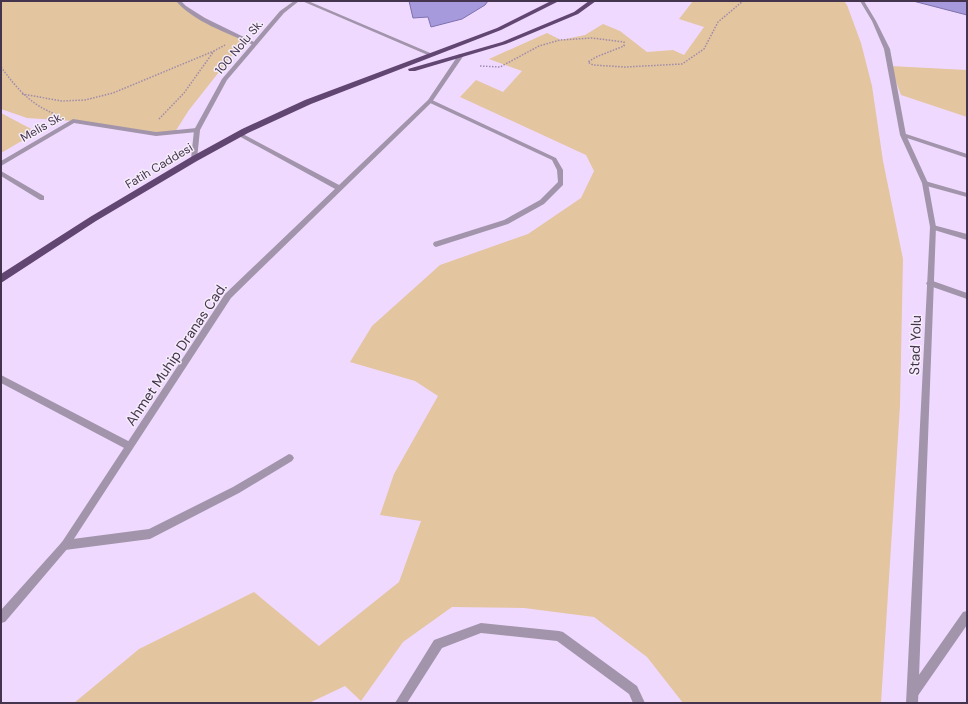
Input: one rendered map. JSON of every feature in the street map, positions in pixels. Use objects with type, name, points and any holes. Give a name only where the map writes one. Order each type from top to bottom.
[{"type":"highway","points":[[338,90],[499,29],[556,1]]},
{"type":"highway","points":[[338,90],[504,43],[576,13],[593,1]]},
{"type":"highway","name":"Fatih Caddesi","points":[[1,279],[93,219],[194,159],[239,134],[308,102],[338,90]]},
{"type":"street","name":"100 Nolu Sk.","points":[[194,159],[197,130],[225,79],[282,12],[297,1]]},
{"type":"street","points":[[304,1],[432,55]]},
{"type":"street","name":"Stad Yolu","points":[[862,1],[874,21],[887,49],[903,135],[925,183],[933,227],[913,698]]},
{"type":"street","points":[[179,2],[201,17],[255,44]]},
{"type":"street","name":"Ahmet Muhip Dranas Cad.","points":[[1,618],[65,545],[228,296],[430,101],[461,55]]},
{"type":"street","points":[[430,101],[554,159],[560,170],[561,183],[542,202],[506,222],[436,244]]},
{"type":"street","points":[[73,121],[156,134],[197,130]]},
{"type":"street","name":"Melis Sk.","points":[[1,164],[73,121]]},
{"type":"street","points":[[239,134],[339,188]]},
{"type":"street","points":[[903,135],[967,156]]},
{"type":"street","points":[[1,173],[42,198]]},
{"type":"street","points":[[925,183],[967,195]]},
{"type":"street","points":[[933,227],[967,237]]},
{"type":"street","points":[[930,283],[967,296]]},
{"type":"street","points":[[1,379],[129,446]]},
{"type":"street","points":[[65,545],[150,534],[236,490],[289,458]]},
{"type":"street","points":[[913,698],[967,616]]},
{"type":"street","points":[[401,703],[438,644],[481,628],[558,636],[633,690],[639,703]]},
{"type":"path","points":[[461,55],[472,64],[496,68],[516,60],[539,46],[561,40],[592,38],[624,42],[624,46],[618,50],[593,58],[588,62],[593,65],[625,67],[682,64],[704,49],[718,22],[743,1]]},
{"type":"path","points":[[22,94],[62,101],[85,100],[113,93],[214,51],[241,37]]},
{"type":"path","points":[[138,132],[158,119],[184,93],[214,51]]},
{"type":"path","points":[[1,67],[22,94],[40,109],[73,121]]},
{"type":"shaded area","points":[[1,1],[176,1],[201,17],[245,39],[189,110],[175,132],[156,134],[73,121],[27,118],[1,109]]},
{"type":"shaded area","points":[[693,1],[844,1],[847,5],[861,43],[872,86],[883,161],[903,259],[900,406],[881,703],[683,703],[647,657],[594,617],[524,608],[452,607],[403,642],[361,701],[345,686],[309,703],[74,703],[139,649],[254,592],[319,646],[399,582],[421,521],[380,515],[394,474],[438,396],[415,381],[350,362],[372,326],[440,265],[528,234],[581,198],[594,171],[586,155],[460,97],[476,80],[503,92],[522,71],[489,59],[547,33],[561,40],[585,35],[603,24],[620,31],[647,52],[673,50],[684,55],[704,27],[679,19]]},
{"type":"shaded area","points":[[890,66],[967,70],[967,117],[901,95]]},
{"type":"shaded area","points":[[1,113],[37,132],[1,153]]},
{"type":"building","points":[[409,1],[488,1],[485,5],[462,19],[431,27],[428,17],[413,18]]},
{"type":"building","points":[[913,1],[965,1],[967,2],[967,15]]}]
